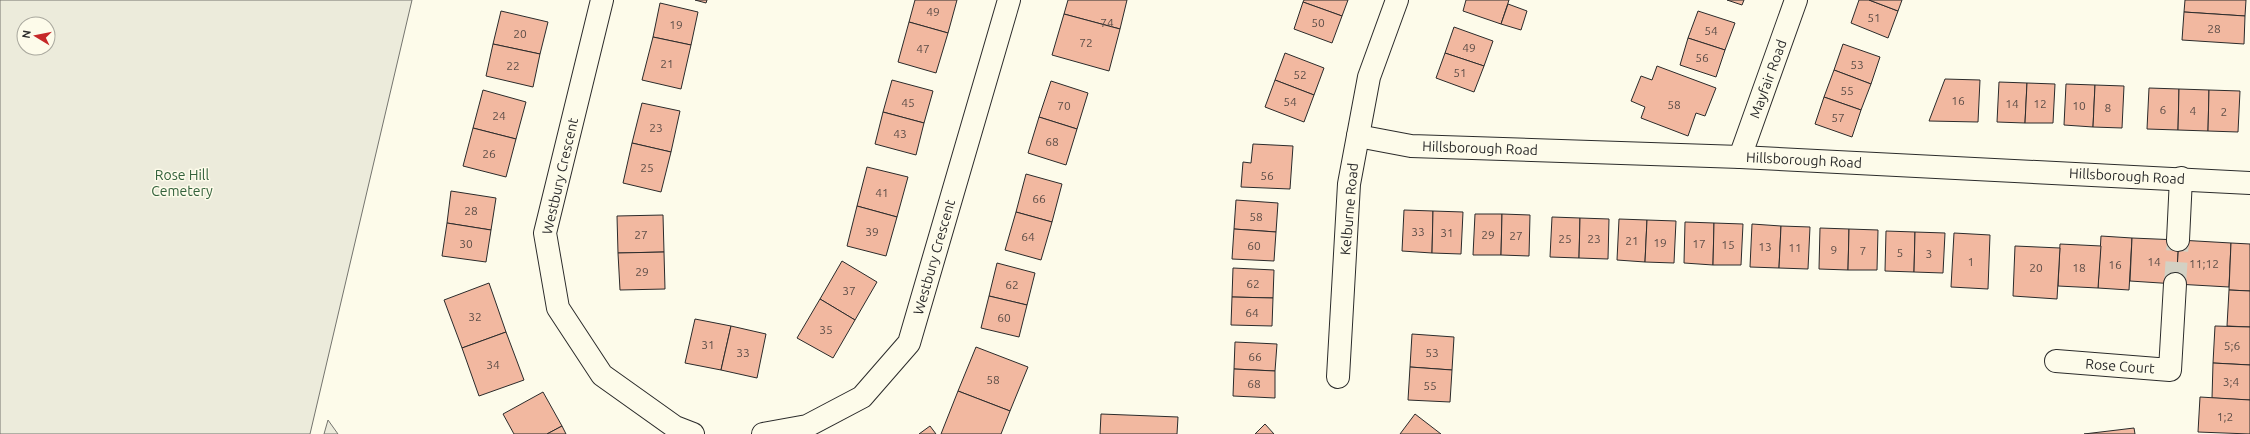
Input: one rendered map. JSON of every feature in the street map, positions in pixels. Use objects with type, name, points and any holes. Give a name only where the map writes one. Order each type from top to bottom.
[{"type":"street","name":"Westbury Crescent","points":[[602,0],[545,233],[558,308],[602,375],[675,427],[694,434]]},
{"type":"street","name":"Westbury Crescent","points":[[763,434],[807,426],[862,397],[909,343],[1009,0]]},
{"type":"street","name":"Kelburne Road","points":[[1338,377],[1349,184],[1369,77],[1397,0]]},
{"type":"street","name":"Mayfair Road","points":[[1740,157],[1796,0]]},
{"type":"street","name":"Hillsborough Road","points":[[1358,136],[1411,146],[1740,157],[2181,178],[2250,183]]},
{"type":"street","points":[[2178,240],[2181,178]]},
{"type":"street","name":"Rose Court","points":[[2056,361],[2170,370],[2175,284]]},
{"type":"green space","name":"Rose Hill Cemetery","points":[[0,0],[412,0],[310,434],[0,434]]},
{"type":"green space","points":[[328,420],[338,434],[324,434]]},
{"type":"building","points":[[695,0],[707,0],[706,3]]},
{"type":"building","points":[[915,0],[957,0],[948,33],[909,22]]},
{"type":"building","points":[[1068,0],[1127,0],[1120,29],[1064,14]]},
{"type":"building","points":[[1304,0],[1348,0],[1342,16],[1303,2]]},
{"type":"building","points":[[1466,0],[1509,0],[1501,24],[1463,11]]},
{"type":"building","points":[[1727,0],[1744,0],[1742,5]]},
{"type":"building","points":[[1859,0],[1869,0],[1898,11],[1888,38],[1851,23]]},
{"type":"building","points":[[1869,0],[1902,0],[1898,11]]},
{"type":"building","points":[[2185,0],[2246,0],[2245,16],[2184,12]]},
{"type":"building","points":[[1303,2],[1342,16],[1332,43],[1294,29]]},
{"type":"building","points":[[660,3],[698,12],[691,45],[653,37]]},
{"type":"building","points":[[1508,4],[1527,11],[1521,30],[1501,24]]},
{"type":"building","points":[[501,11],[548,22],[540,54],[493,44]]},
{"type":"building","points":[[1698,11],[1735,23],[1725,50],[1688,38]]},
{"type":"building","points":[[2184,12],[2245,16],[2244,44],[2182,40]]},
{"type":"building","points":[[1064,14],[1120,29],[1109,71],[1052,55]]},
{"type":"building","points":[[909,22],[948,33],[936,73],[898,62]]},
{"type":"building","points":[[1454,27],[1493,41],[1484,66],[1445,53]]},
{"type":"building","points":[[653,37],[691,45],[681,89],[642,80]]},
{"type":"building","points":[[1688,38],[1725,50],[1716,77],[1680,65]]},
{"type":"building","points":[[493,44],[540,54],[533,87],[486,76]]},
{"type":"building","points":[[1843,44],[1880,57],[1871,84],[1834,70]]},
{"type":"building","points":[[1285,53],[1324,68],[1314,95],[1275,80]]},
{"type":"building","points":[[1445,53],[1484,66],[1474,92],[1436,78]]},
{"type":"building","points":[[1657,66],[1716,88],[1705,116],[1696,113],[1688,136],[1641,118],[1645,107],[1631,101],[1641,76],[1652,80]]},
{"type":"building","points":[[1834,70],[1871,84],[1861,110],[1824,97]]},
{"type":"building","points":[[1945,79],[1980,80],[1978,122],[1929,121]]},
{"type":"building","points":[[892,80],[933,91],[924,123],[883,112]]},
{"type":"building","points":[[1275,80],[1314,95],[1304,122],[1265,107]]},
{"type":"building","points":[[1051,81],[1088,93],[1077,129],[1039,117]]},
{"type":"building","points":[[1999,82],[2027,83],[2025,123],[1997,122]]},
{"type":"building","points":[[2027,83],[2055,84],[2053,123],[2025,123]]},
{"type":"building","points":[[2066,84],[2095,85],[2093,127],[2064,125]]},
{"type":"building","points":[[2095,85],[2124,86],[2122,128],[2093,127]]},
{"type":"building","points":[[2149,88],[2179,89],[2178,130],[2147,129]]},
{"type":"building","points":[[2179,89],[2209,90],[2208,131],[2178,130]]},
{"type":"building","points":[[483,90],[526,102],[516,139],[473,128]]},
{"type":"building","points":[[2209,90],[2240,91],[2238,132],[2208,131]]},
{"type":"building","points":[[1824,97],[1861,110],[1852,137],[1815,124]]},
{"type":"building","points":[[642,103],[680,111],[671,152],[632,143]]},
{"type":"building","points":[[883,112],[924,123],[916,155],[875,144]]},
{"type":"building","points":[[1039,117],[1077,129],[1066,165],[1028,153]]},
{"type":"building","points":[[473,128],[516,139],[506,177],[463,166]]},
{"type":"building","points":[[632,143],[671,152],[661,192],[623,183]]},
{"type":"building","points":[[1253,144],[1293,146],[1290,189],[1241,187],[1243,162],[1251,163]]},
{"type":"building","points":[[867,167],[908,177],[897,217],[857,206]]},
{"type":"building","points":[[1026,174],[1062,184],[1052,222],[1016,212]]},
{"type":"building","points":[[451,191],[496,198],[491,230],[447,223]]},
{"type":"building","points":[[1236,200],[1278,203],[1276,232],[1234,229]]},
{"type":"building","points":[[857,206],[897,217],[886,256],[847,246]]},
{"type":"building","points":[[1404,210],[1433,211],[1432,253],[1402,251]]},
{"type":"building","points":[[1433,211],[1463,212],[1461,254],[1432,253]]},
{"type":"building","points":[[1016,212],[1052,222],[1041,260],[1005,250]]},
{"type":"building","points":[[1475,214],[1502,214],[1501,255],[1473,255]]},
{"type":"building","points":[[1502,214],[1530,215],[1529,256],[1501,255]]},
{"type":"building","points":[[663,215],[664,252],[618,253],[617,216]]},
{"type":"building","points":[[1552,217],[1580,218],[1579,258],[1550,257]]},
{"type":"building","points":[[1580,218],[1609,219],[1608,259],[1579,258]]},
{"type":"building","points":[[1619,219],[1647,220],[1645,262],[1617,260]]},
{"type":"building","points":[[1647,220],[1676,221],[1674,263],[1645,262]]},
{"type":"building","points":[[1685,222],[1714,223],[1713,265],[1684,263]]},
{"type":"building","points":[[447,223],[491,230],[486,262],[442,256]]},
{"type":"building","points":[[1714,223],[1743,224],[1741,265],[1713,265]]},
{"type":"building","points":[[1752,224],[1781,226],[1779,268],[1750,267]]},
{"type":"building","points":[[1781,226],[1810,227],[1808,269],[1779,268]]},
{"type":"building","points":[[1820,228],[1849,229],[1848,270],[1819,269]]},
{"type":"building","points":[[1234,229],[1276,232],[1274,261],[1232,259]]},
{"type":"building","points":[[1849,229],[1878,230],[1877,270],[1848,270]]},
{"type":"building","points":[[1886,231],[1915,232],[1914,272],[1885,271]]},
{"type":"building","points":[[1915,232],[1945,233],[1943,273],[1914,272]]},
{"type":"building","points":[[1954,233],[1990,235],[1988,289],[1951,287]]},
{"type":"building","points":[[2101,236],[2132,238],[2129,290],[2098,288]]},
{"type":"building","points":[[2132,238],[2179,240],[2176,284],[2130,281]]},
{"type":"building","points":[[2179,240],[2231,243],[2229,287],[2176,284]]},
{"type":"building","points":[[2231,243],[2250,244],[2250,291],[2229,290]]},
{"type":"building","points":[[2060,244],[2101,246],[2098,288],[2058,286]]},
{"type":"building","points":[[2015,246],[2060,248],[2057,299],[2013,296]]},
{"type":"building","points":[[664,252],[665,289],[620,290],[618,253]]},
{"type":"building","points":[[842,261],[877,282],[855,320],[820,299]]},
{"type":"building","points":[[997,263],[1035,273],[1027,305],[989,296]]},
{"type":"building","points":[[1233,268],[1274,270],[1273,298],[1232,297]]},
{"type":"building","points":[[489,283],[506,332],[462,348],[444,300]]},
{"type":"building","points":[[2229,290],[2250,291],[2250,327],[2227,326]]},
{"type":"building","points":[[989,296],[1027,305],[1019,337],[981,328]]},
{"type":"building","points":[[1232,297],[1273,298],[1272,326],[1231,325]]},
{"type":"building","points":[[820,299],[855,320],[833,358],[797,338]]},
{"type":"building","points":[[695,319],[731,326],[721,370],[685,363]]},
{"type":"building","points":[[731,326],[766,334],[757,378],[721,370]]},
{"type":"building","points":[[2215,326],[2250,327],[2250,365],[2213,363]]},
{"type":"building","points":[[506,332],[524,380],[479,396],[462,348]]},
{"type":"building","points":[[1412,334],[1454,337],[1452,370],[1410,367]]},
{"type":"building","points":[[1235,342],[1277,344],[1275,371],[1234,369]]},
{"type":"building","points":[[976,347],[1028,367],[1010,411],[958,391]]},
{"type":"building","points":[[2213,363],[2250,365],[2250,400],[2212,398]]},
{"type":"building","points":[[1410,367],[1452,370],[1450,402],[1408,400]]},
{"type":"building","points":[[1234,369],[1275,371],[1275,398],[1233,396]]},
{"type":"building","points":[[958,391],[1010,411],[1001,434],[941,434]]},
{"type":"building","points":[[543,392],[562,426],[547,434],[514,434],[503,414]]},
{"type":"building","points":[[2200,397],[2250,400],[2250,434],[2198,432]]},
{"type":"building","points":[[1101,414],[1178,417],[1177,434],[1100,434]]},
{"type":"building","points":[[1415,414],[1441,434],[1400,434]]},
{"type":"building","points":[[1265,424],[1274,434],[1255,434]]},
{"type":"building","points":[[562,426],[566,434],[547,434]]},
{"type":"building","points":[[930,426],[936,434],[919,434]]},
{"type":"building","points":[[2134,428],[2135,434],[2084,434]]},
{"type":"tunnel","points":[[2175,284],[2178,240]]}]
